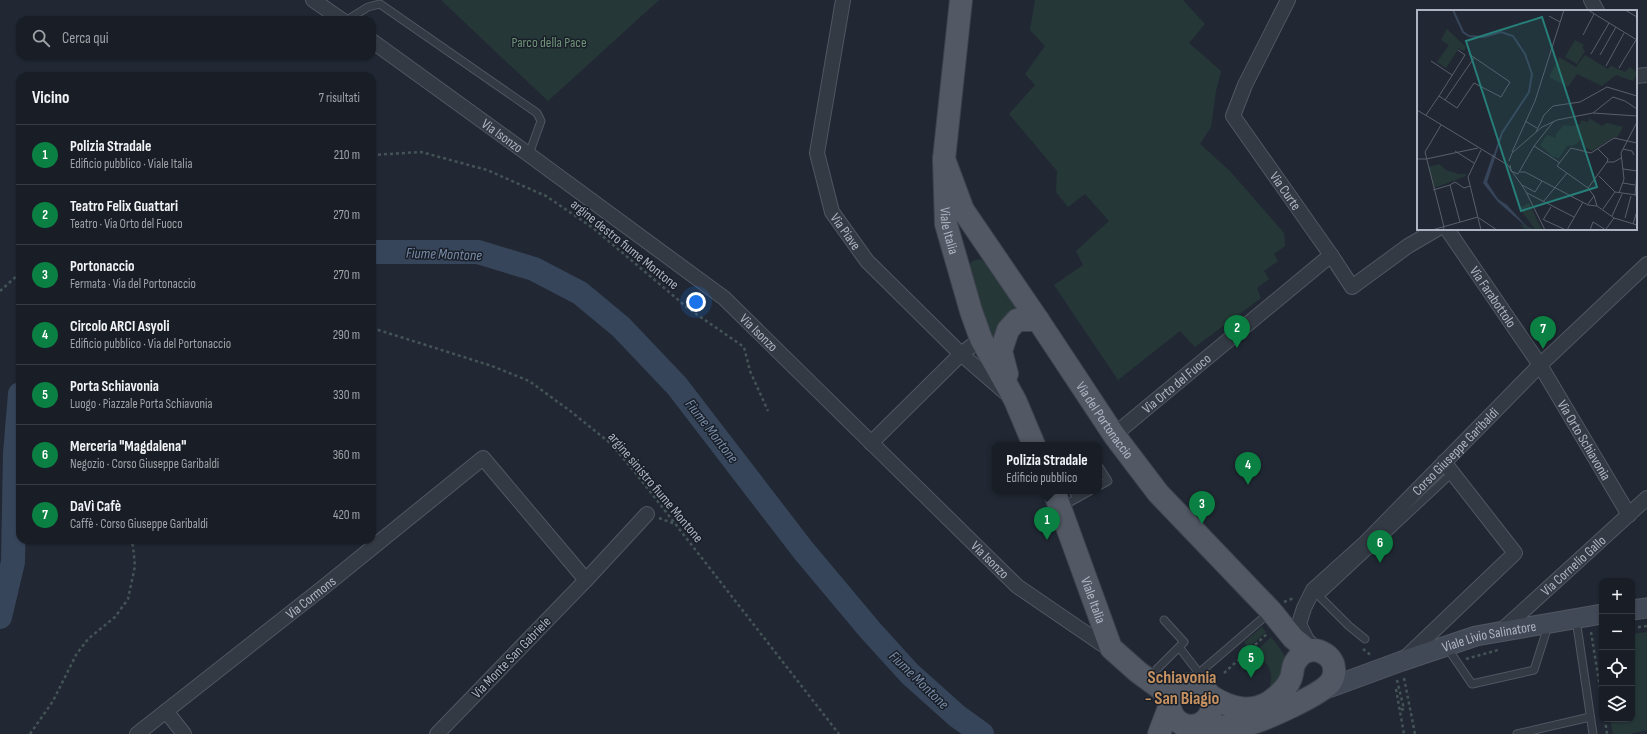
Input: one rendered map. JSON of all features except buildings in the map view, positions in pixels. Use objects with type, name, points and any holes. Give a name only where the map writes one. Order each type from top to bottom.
[{"type":"main road","name":"Viale Italia","points":[[961,0],[944,159],[946,224],[971,311],[982,339],[1015,400],[1033,442]]},
{"type":"main road","name":"Via del Portonaccio","points":[[944,159],[963,210],[1114,435],[1158,493],[1293,638],[1320,655]]},
{"type":"main road","points":[[958,266],[960,259],[966,251],[974,248],[992,252]]},
{"type":"main road","points":[[1015,400],[1001,351],[1008,330],[1017,320],[1038,320]]},
{"type":"main road","name":"Viale Italia","points":[[1066,497],[1111,648],[1119,656],[1165,690]]},
{"type":"main road","points":[[1635,610],[1647,608]]},
{"type":"main road","name":"Viale Livio Salinatore","points":[[1323,690],[1405,672],[1452,654],[1476,636],[1500,641],[1548,623],[1577,626],[1599,615]]},
{"type":"main road","points":[[1165,690],[1176,690],[1184,686],[1201,684],[1224,704],[1237,708],[1260,708],[1284,690],[1291,678],[1294,663],[1300,655],[1320,655],[1354,671],[1385,676]]},
{"type":"main road","points":[[1165,690],[1175,719],[1187,728],[1249,729],[1323,690],[1331,682],[1334,676],[1320,655]]},
{"type":"main road","points":[[1187,728],[1203,722],[1209,714],[1211,705],[1201,684]]},
{"type":"main road","points":[[1159,734],[1165,690]]},
{"type":"street","points":[[313,0],[336,16]]},
{"type":"street","name":"Via Piave","points":[[843,0],[817,152],[832,212],[867,261],[961,354],[1015,400]]},
{"type":"street","name":"Via Curte","points":[[1288,0],[1245,85],[1233,116],[1352,287],[1408,246],[1435,230]]},
{"type":"street","points":[[1591,0],[1596,10]]},
{"type":"street","name":"Via Isonzo","points":[[376,44],[529,154],[724,298],[1017,586],[1119,656]]},
{"type":"street","points":[[1637,76],[1647,75]]},
{"type":"street","name":"Via Farabottolo","points":[[1448,230],[1540,365]]},
{"type":"street","name":"Via Orto del Fuoco","points":[[1114,435],[1331,255]]},
{"type":"street","name":"Corso Giuseppe Garibaldi","points":[[1320,655],[1307,640],[1299,624],[1304,608],[1316,593],[1448,468],[1540,365],[1647,264]]},
{"type":"street","points":[[871,443],[961,354],[982,339]]},
{"type":"street","name":"Via Orto Schiavonia","points":[[1540,365],[1629,515]]},
{"type":"street","name":"Via Cormons","points":[[137,734],[325,586],[483,458],[586,580]]},
{"type":"street","points":[[1405,672],[1515,553],[1448,468]]},
{"type":"street","name":"Via Cornelio Gallo","points":[[1500,641],[1647,498]]},
{"type":"street","name":"Via Monte San Gabriele","points":[[437,734],[586,580],[647,514]]},
{"type":"street","points":[[166,711],[184,734]]},
{"type":"lane","points":[[353,16],[368,6],[380,4],[537,113],[541,121],[529,154]]},
{"type":"lane","points":[[1102,472],[1108,481],[1102,484]]},
{"type":"lane","points":[[1066,497],[1078,494]]},
{"type":"lane","points":[[1316,593],[1365,639]]},
{"type":"lane","points":[[1179,647],[1201,684],[1275,617]]},
{"type":"lane","points":[[1164,620],[1184,642],[1179,647],[1165,690]]},
{"type":"lane","points":[[1452,654],[1472,684],[1534,670],[1545,639],[1548,623]]},
{"type":"lane","points":[[1577,626],[1593,734]]},
{"type":"lane","points":[[1517,734],[1590,717]]},
{"type":"path","name":"argine destro fiume Montone","points":[[376,155],[421,152],[487,170],[546,196],[593,228],[689,309],[744,347],[750,371],[768,411]]},
{"type":"path","points":[[0,291],[16,277]]},
{"type":"path","name":"argine sinistro fiume Montone","points":[[376,329],[492,366],[529,381],[570,410],[610,443],[676,524],[839,734]]},
{"type":"path","points":[[647,514],[676,524]]},
{"type":"path","points":[[30,734],[53,701],[76,655],[88,639],[115,617],[128,599],[135,566],[132,544]]},
{"type":"path","points":[[1224,673],[1275,617]]},
{"type":"path","points":[[1577,626],[1591,632],[1600,686]]},
{"type":"path","points":[[1635,628],[1647,626]]},
{"type":"path","points":[[1452,654],[1500,641]]},
{"type":"path","points":[[1397,680],[1405,672]]},
{"type":"path","points":[[1405,672],[1415,734]]},
{"type":"path","points":[[1385,676],[1397,680]]},
{"type":"path","points":[[1397,680],[1404,709],[1400,710]]},
{"type":"path","points":[[1396,689],[1404,734]]},
{"type":"path","points":[[1605,722],[1607,734]]},
{"type":"green space","name":"Parco della Pace","points":[[441,0],[659,0],[548,101]]},
{"type":"green space","points":[[1035,0],[1183,0],[1205,24],[1189,43],[1221,71],[1216,91],[1211,127],[1200,144],[1230,171],[1284,233],[1285,246],[1274,254],[1278,261],[1264,271],[1269,279],[1257,288],[1261,298],[1195,347],[1180,331],[1118,380],[1054,285],[1083,265],[1076,251],[1109,221],[1085,194],[1068,207],[1056,192],[1057,171],[1009,114],[1035,85],[1025,74],[1045,46],[1030,30]]},
{"type":"green space","points":[[980,259],[984,262],[1021,314],[997,349],[974,295],[968,266],[973,261]]},
{"type":"green space","points":[[1262,627],[1266,632],[1248,648],[1244,642]]},
{"type":"green space","points":[[1647,632],[1647,730],[1630,734],[1613,734],[1611,722],[1635,722],[1635,634]]},
{"type":"green space","points":[[1271,637],[1283,653],[1285,661],[1280,676],[1267,695],[1271,682],[1270,669],[1259,655],[1256,658],[1253,654]]},
{"type":"waterway","name":"Fiume Montone","points":[[376,252],[478,252],[534,269],[580,293],[621,327],[677,386],[803,550],[870,630],[910,674],[957,716],[982,734]]},
{"type":"waterway","name":"Fiume Montone","points":[[0,617],[13,562],[16,442]]},
{"type":"place","name":"Teatro Felix Guattari","points":[[1237,348]]},
{"type":"place","name":"DaVì Cafè","points":[[1543,349]]},
{"type":"place","name":"Circolo ARCI Asyoli","points":[[1248,485]]},
{"type":"place","name":"Portonaccio","points":[[1202,524]]},
{"type":"place","name":"Polizia Stradale","points":[[1047,540]]},
{"type":"place","name":"Merceria \"Magdalena\"","points":[[1380,563]]},
{"type":"place","name":"Porta Schiavonia","points":[[1251,678]]},
{"type":"district","name":"Schiavonia - San Biagio","points":[[1182,687]]}]
